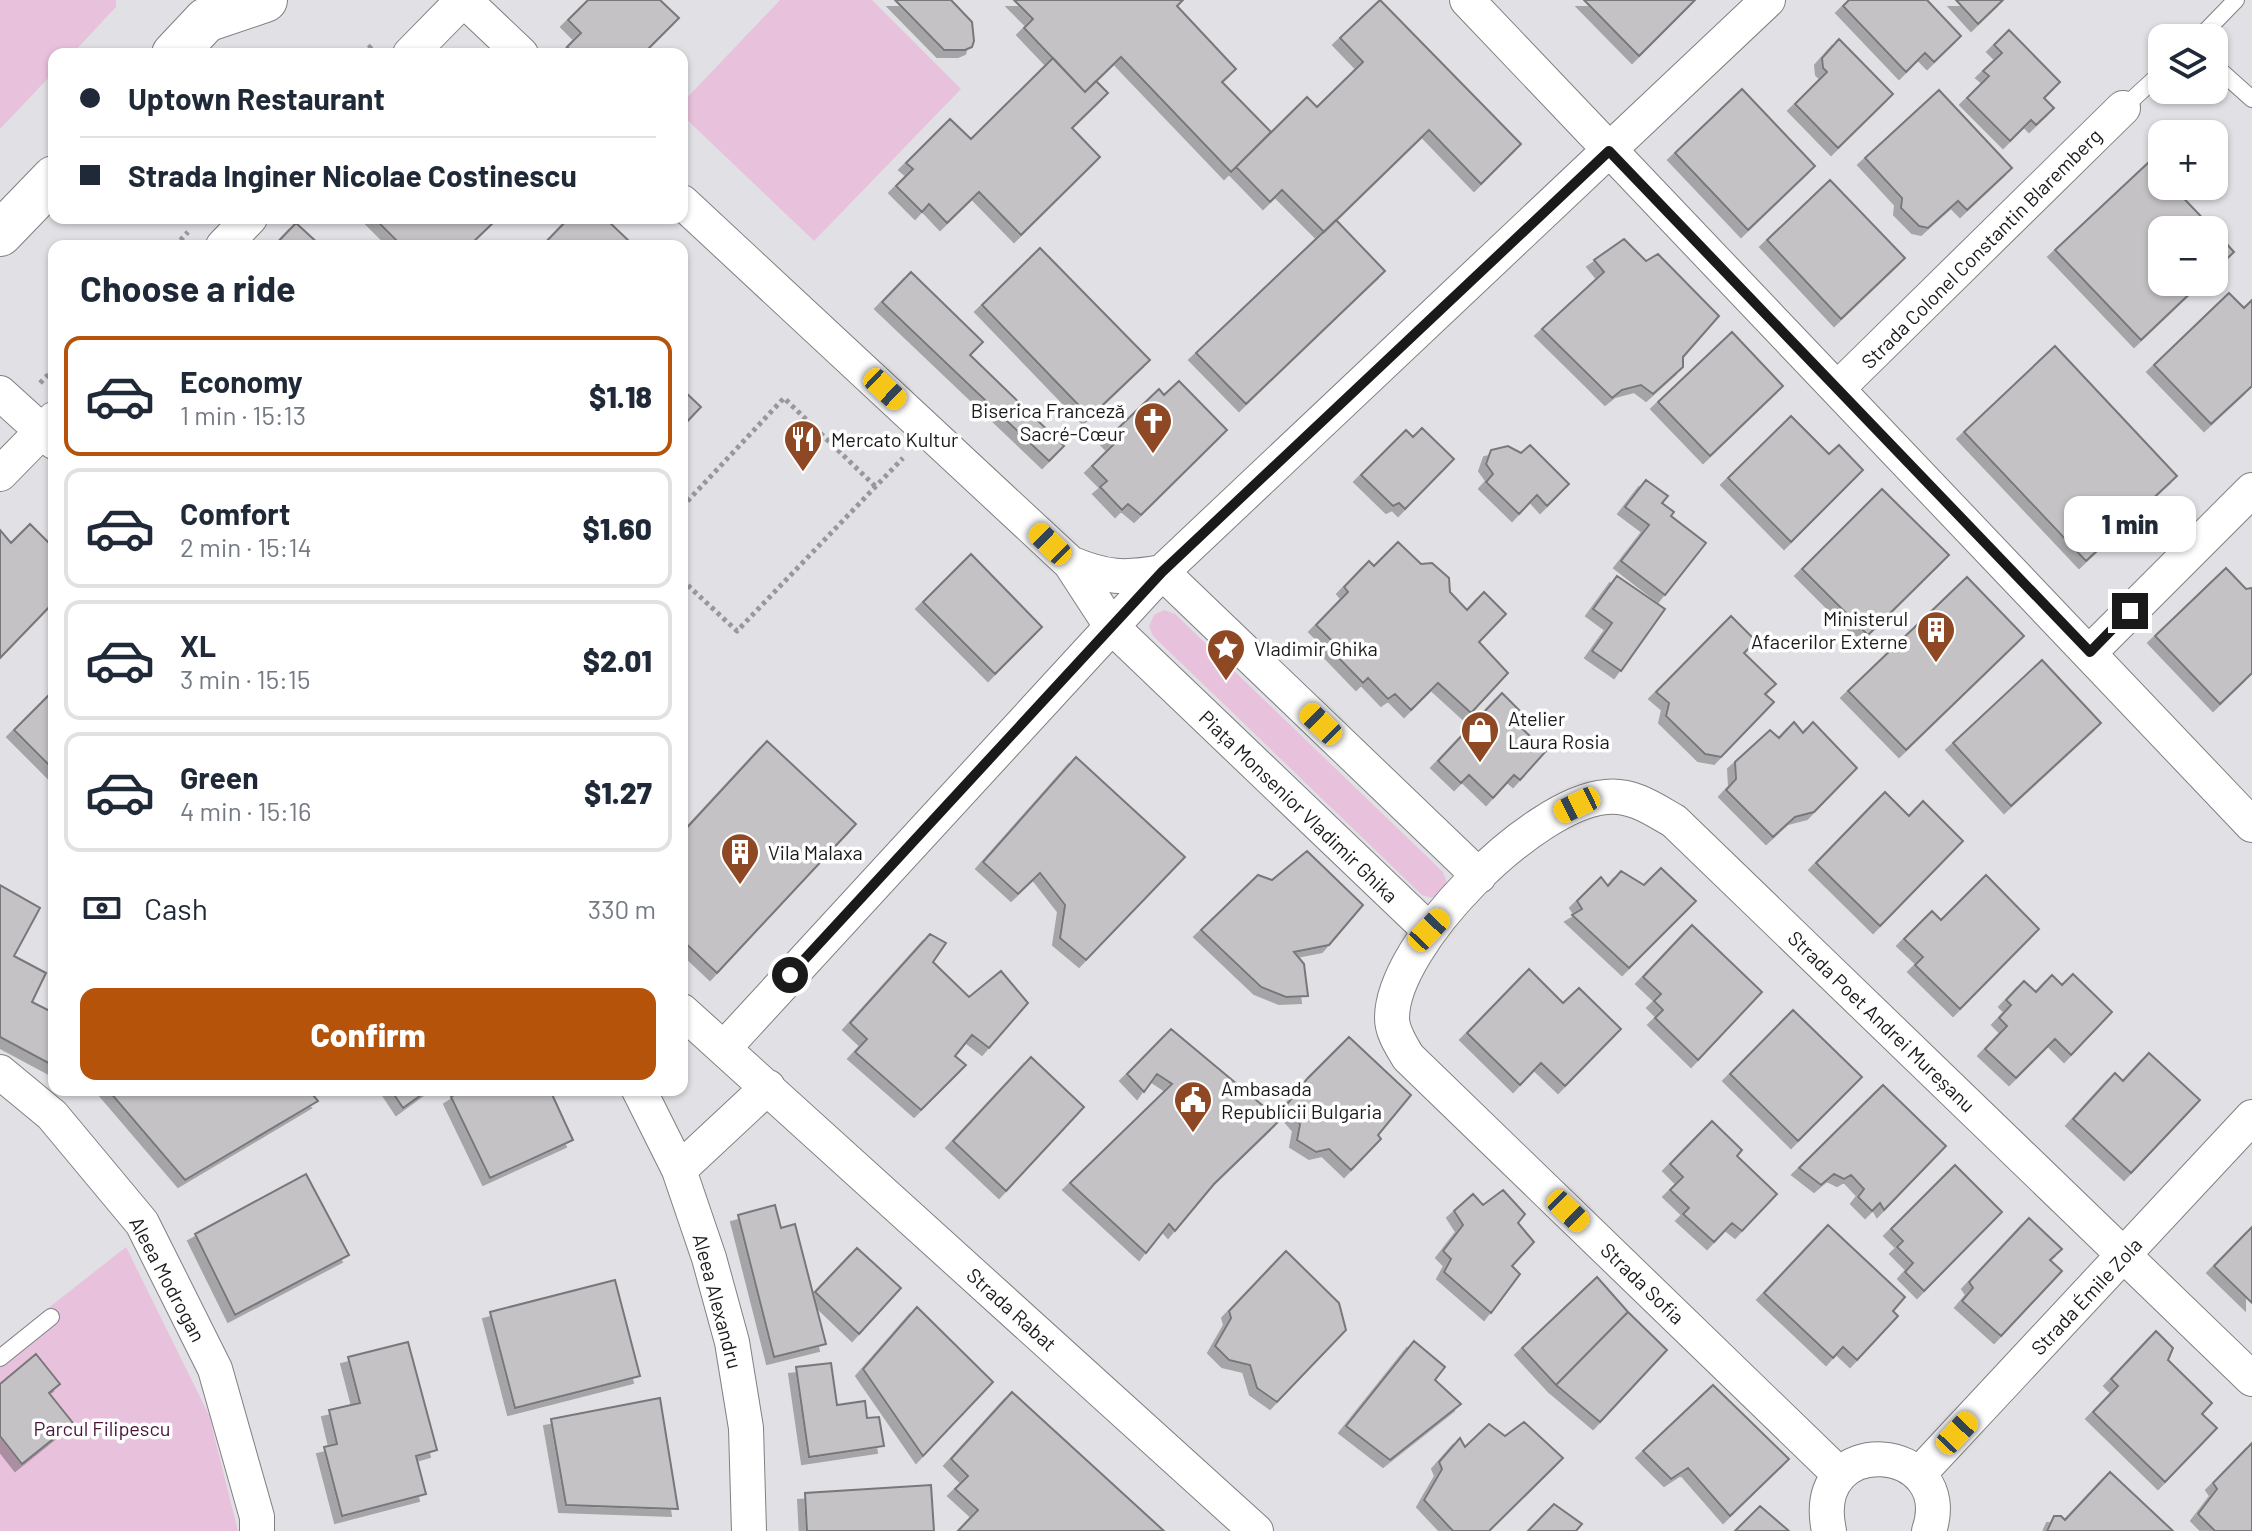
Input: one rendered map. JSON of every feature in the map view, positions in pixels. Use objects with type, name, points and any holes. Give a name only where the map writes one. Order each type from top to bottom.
[{"type":"main road","points":[[179,48],[208,10],[265,0]]},
{"type":"main road","points":[[0,234],[48,184]]},
{"type":"street","points":[[416,48],[463,0],[515,48]]},
{"type":"street","points":[[1467,0],[2252,825]]},
{"type":"street","points":[[724,1048],[1162,572],[1768,0]]},
{"type":"street","name":"Strada Colonel Constantin Blaremberg","points":[[1838,388],[2123,108]]},
{"type":"street","points":[[688,208],[1070,563],[1099,575],[1116,577],[1133,578],[1162,572]]},
{"type":"street","points":[[229,240],[244,224]]},
{"type":"street","points":[[0,393],[48,429]]},
{"type":"street","points":[[0,474],[48,432]]},
{"type":"street","points":[[2090,652],[2252,490]]},
{"type":"street","name":"Piața Monsenior Vladimir Ghika","points":[[1070,563],[1111,626],[1429,930]]},
{"type":"street","points":[[1162,572],[1479,876],[1429,930]]},
{"type":"street","name":"Strada Poet Andrei Mureșanu","points":[[1479,876],[1514,842],[1547,819],[1607,796],[1641,802],[1674,821],[2252,1379]]},
{"type":"street","name":"Strada Sofia","points":[[1429,930],[1413,954],[1395,997],[1392,1020],[1397,1038],[1408,1057],[1840,1475]]},
{"type":"street","name":"Strada Rabat","points":[[688,1016],[1256,1531]]},
{"type":"street","name":"Aleea Modrogan","points":[[0,1072],[52,1115],[142,1223],[215,1369],[257,1517],[257,1531]]},
{"type":"street","points":[[679,1170],[768,1087]]},
{"type":"street","name":"Aleea Alexandru","points":[[642,1096],[679,1170],[709,1258],[732,1342],[746,1428],[749,1531]]},
{"type":"street","name":"Strada Émile Zola","points":[[1919,1474],[2252,1117]]},
{"type":"street","points":[[1829,1531],[1826,1501],[1831,1487],[1853,1464],[1870,1458],[1888,1458],[1904,1463],[1919,1474],[1933,1504],[1929,1531]]},
{"type":"lane","points":[[2213,24],[2236,0]]},
{"type":"lane","points":[[2228,78],[2252,99]]},
{"type":"lane","points":[[2123,108],[2148,85]]},
{"type":"lane","points":[[0,1358],[51,1317]]},
{"type":"path","points":[[688,501],[784,398],[875,486],[737,631],[688,586]]},
{"type":"green space","points":[[0,0],[116,0],[116,7],[78,48],[48,48],[48,78],[0,129]]},
{"type":"green space","points":[[780,0],[872,0],[961,89],[814,241],[688,121],[688,97]]},
{"type":"green space","points":[[1164,610],[1175,614],[1443,872],[1447,883],[1441,892],[1432,898],[1422,895],[1153,636],[1149,626],[1154,615]]},
{"type":"green space","name":"Parcul Filipescu","points":[[126,1247],[209,1415],[238,1531],[0,1531],[0,1346]]},
{"type":"building","points":[[588,0],[660,0],[679,18],[649,48],[568,48],[581,33],[568,20]]},
{"type":"building","points":[[895,0],[951,0],[972,22],[972,47],[944,50]]},
{"type":"building","points":[[1014,0],[1183,0],[1177,6],[1236,69],[1222,82],[1271,132],[1231,172],[1121,57],[1085,92],[1024,28],[1033,19]]},
{"type":"building","points":[[1380,0],[1521,144],[1481,184],[1429,130],[1324,232],[1282,190],[1270,202],[1236,167],[1307,97],[1317,107],[1363,62],[1340,38]]},
{"type":"building","points":[[1584,0],[1695,0],[1639,56]]},
{"type":"building","points":[[1849,0],[1927,0],[1961,36],[1934,62],[1925,53],[1906,72],[1843,6]]},
{"type":"building","points":[[1956,0],[2003,0],[1978,24]]},
{"type":"building","points":[[2009,30],[2060,82],[2044,98],[2054,108],[2036,125],[2031,120],[2010,141],[1967,98],[1989,76],[1983,71],[2002,53],[1994,45]]},
{"type":"building","points":[[1839,39],[1893,94],[1838,148],[1795,104],[1827,72],[1823,68],[1822,58]]},
{"type":"building","points":[[1053,58],[1085,92],[1096,81],[1108,93],[1072,128],[1100,157],[1021,235],[979,192],[947,223],[929,204],[922,212],[896,186],[913,169],[906,163],[950,119],[971,139]]},
{"type":"building","points":[[1742,89],[1815,166],[1748,230],[1675,153]]},
{"type":"building","points":[[1939,90],[2012,168],[1967,210],[1958,201],[1928,228],[1919,226],[1901,208],[1902,198],[1865,158]]},
{"type":"building","points":[[2148,163],[2148,200],[2185,200],[2201,216],[2148,216],[2148,296],[2187,296],[2141,340],[2055,250]]},
{"type":"building","points":[[1830,180],[1905,258],[1841,319],[1767,240]]},
{"type":"building","points":[[1336,220],[1385,271],[1246,404],[1196,353]]},
{"type":"building","points":[[297,224],[314,240],[280,240]]},
{"type":"building","points":[[380,224],[492,224],[475,240],[396,240]]},
{"type":"building","points":[[563,224],[611,224],[628,240],[548,240]]},
{"type":"building","points":[[1624,239],[1646,261],[1658,254],[1719,316],[1683,357],[1683,367],[1653,394],[1641,385],[1622,390],[1612,398],[1542,329],[1604,272],[1594,260]]},
{"type":"building","points":[[1040,248],[1150,360],[1090,417],[982,305]]},
{"type":"building","points":[[911,272],[983,342],[970,355],[1064,446],[1049,461],[882,302]]},
{"type":"building","points":[[2228,294],[2244,308],[2252,300],[2252,386],[2211,424],[2154,365]]},
{"type":"building","points":[[1732,332],[1783,386],[1710,456],[1658,402]]},
{"type":"building","points":[[2055,346],[2177,476],[2086,561],[1964,432]]},
{"type":"building","name":"Biserica Franceză Sacré-Cœur","points":[[1179,381],[1227,430],[1141,515],[1128,504],[1122,510],[1100,487],[1107,481],[1092,466],[1114,444],[1108,438],[1159,389],[1164,395]]},
{"type":"building","points":[[688,395],[701,407],[688,421]]},
{"type":"building","points":[[1791,416],[1829,454],[1839,445],[1863,470],[1791,542],[1728,478]]},
{"type":"building","points":[[1422,428],[1454,459],[1405,509],[1399,503],[1393,506],[1361,475],[1406,430],[1413,437]]},
{"type":"building","points":[[1530,445],[1569,484],[1547,506],[1537,495],[1519,514],[1486,482],[1493,474],[1486,464],[1491,450],[1508,446],[1521,453]]},
{"type":"building","points":[[1646,480],[1668,496],[1662,503],[1674,512],[1671,516],[1706,543],[1665,595],[1621,561],[1649,525],[1625,507]]},
{"type":"building","points":[[1882,489],[1949,555],[1868,635],[1802,569]]},
{"type":"building","points":[[30,524],[48,542],[48,608],[0,658],[0,530],[11,543]]},
{"type":"building","points":[[1398,542],[1421,564],[1432,563],[1449,578],[1450,592],[1467,610],[1484,592],[1506,614],[1479,642],[1508,673],[1471,713],[1438,683],[1411,710],[1395,694],[1388,699],[1368,678],[1363,683],[1329,648],[1333,642],[1316,625],[1348,592],[1344,587],[1369,561],[1374,566]]},
{"type":"building","points":[[971,554],[1042,627],[995,674],[923,602]]},
{"type":"building","points":[[2226,568],[2246,589],[2252,588],[2252,673],[2220,704],[2155,636]]},
{"type":"building","points":[[1617,576],[1665,609],[1621,671],[1592,651],[1612,623],[1593,609]]},
{"type":"building","name":"Ministerul Afacerilor Externe","points":[[1967,577],[2024,636],[1906,750],[1848,691]]},
{"type":"building","points":[[1731,616],[1756,641],[1744,653],[1776,684],[1765,694],[1774,702],[1721,757],[1705,754],[1666,716],[1669,703],[1656,692]]},
{"type":"building","points":[[2042,660],[2101,723],[2011,806],[1953,743]]},
{"type":"building","points":[[1502,693],[1523,714],[1515,722],[1546,751],[1520,780],[1514,775],[1493,798],[1469,775],[1461,783],[1438,761]]},
{"type":"building","points":[[48,696],[48,764],[14,730]]},
{"type":"building","points":[[1794,722],[1803,733],[1813,722],[1857,768],[1814,812],[1795,817],[1773,837],[1726,790],[1736,779],[1735,762],[1770,730],[1779,738]]},
{"type":"building","name":"Vila Malaxa","points":[[767,741],[856,824],[717,973],[688,946],[688,827]]},
{"type":"building","points":[[1076,757],[1185,857],[1086,960],[1060,938],[1065,905],[1040,873],[1018,894],[983,862]]},
{"type":"building","points":[[1885,792],[1909,816],[1923,801],[1963,841],[1880,926],[1816,863]]},
{"type":"building","points":[[1307,851],[1363,905],[1329,945],[1294,952],[1304,964],[1308,996],[1286,997],[1261,987],[1201,930],[1258,875],[1272,880]]},
{"type":"building","points":[[1661,868],[1696,901],[1629,968],[1572,915],[1582,909],[1577,901],[1601,877],[1608,886],[1621,871],[1644,885]]},
{"type":"building","points":[[1986,875],[2039,929],[1960,1009],[1915,965],[1923,957],[1904,939],[1932,911],[1941,920]]},
{"type":"building","points":[[0,885],[40,908],[14,956],[46,973],[32,1002],[48,1010],[48,1063],[0,1037]]},
{"type":"building","points":[[1692,925],[1762,992],[1698,1060],[1655,1018],[1663,1010],[1654,1001],[1661,994],[1643,977]]},
{"type":"building","points":[[930,934],[946,943],[933,962],[969,997],[1001,971],[1028,1003],[989,1048],[972,1035],[955,1056],[966,1065],[921,1110],[855,1052],[867,1039],[850,1023]]},
{"type":"building","points":[[1529,969],[1563,1003],[1579,988],[1621,1029],[1565,1086],[1541,1063],[1520,1085],[1467,1033]]},
{"type":"building","points":[[2073,974],[2112,1012],[2071,1055],[2055,1039],[2016,1078],[1985,1049],[2007,1026],[1999,1018],[2011,1005],[2006,1000],[2024,981],[2036,992],[2052,975],[2062,985]]},
{"type":"building","points":[[1793,1010],[1862,1077],[1798,1141],[1730,1074]]},
{"type":"building","name":"Ambasada Republicii Bulgaria","points":[[1171,1029],[1280,1120],[1214,1184],[1175,1231],[1169,1224],[1146,1253],[1070,1183],[1172,1084],[1157,1074],[1144,1092],[1127,1074]]},
{"type":"building","points":[[1349,1037],[1411,1095],[1378,1135],[1381,1139],[1351,1170],[1329,1149],[1316,1152],[1297,1140],[1300,1124],[1285,1107],[1308,1078]]},
{"type":"building","points":[[2149,1053],[2200,1100],[2131,1173],[2073,1119],[2115,1073],[2123,1081]]},
{"type":"building","points":[[1031,1057],[1084,1107],[1006,1191],[953,1141]]},
{"type":"building","points":[[1883,1085],[1946,1146],[1884,1210],[1880,1203],[1872,1211],[1858,1197],[1864,1189],[1851,1175],[1844,1179],[1834,1174],[1821,1185],[1799,1168]]},
{"type":"building","points":[[113,1096],[314,1096],[318,1101],[185,1180]]},
{"type":"building","points":[[395,1096],[420,1096],[403,1108]]},
{"type":"building","points":[[553,1096],[573,1140],[490,1178],[451,1097]]},
{"type":"building","points":[[1712,1121],[1742,1150],[1737,1156],[1777,1194],[1742,1231],[1732,1223],[1714,1242],[1683,1214],[1689,1208],[1670,1190],[1683,1177],[1670,1164]]},
{"type":"building","points":[[1955,1165],[2002,1212],[1924,1291],[1905,1272],[1913,1263],[1897,1247],[1903,1241],[1891,1229]]},
{"type":"building","points":[[306,1174],[349,1255],[235,1315],[195,1234]]},
{"type":"building","points":[[1503,1190],[1525,1214],[1518,1223],[1534,1242],[1512,1266],[1520,1274],[1491,1313],[1444,1272],[1451,1259],[1443,1251],[1463,1225],[1454,1211],[1473,1194],[1483,1205]]},
{"type":"building","points":[[775,1205],[781,1228],[795,1224],[826,1344],[774,1357],[738,1215]]},
{"type":"building","points":[[2029,1218],[2062,1249],[2050,1260],[2062,1271],[2001,1336],[1962,1301],[1973,1288],[1969,1282]]},
{"type":"building","points":[[1828,1225],[1905,1297],[1893,1311],[1898,1316],[1857,1360],[1843,1347],[1833,1358],[1764,1293]]},
{"type":"building","points":[[2252,1227],[2252,1303],[2214,1266]]},
{"type":"building","points":[[857,1248],[901,1288],[859,1334],[815,1292]]},
{"type":"building","points":[[1286,1251],[1339,1303],[1346,1330],[1277,1402],[1257,1388],[1250,1365],[1229,1360],[1215,1346],[1231,1318],[1229,1311]]},
{"type":"building","points":[[1597,1277],[1628,1312],[1556,1385],[1522,1348]]},
{"type":"building","points":[[615,1280],[640,1376],[515,1408],[490,1312]]},
{"type":"building","points":[[917,1307],[993,1382],[923,1456],[863,1369]]},
{"type":"building","points":[[1628,1312],[1667,1350],[1600,1422],[1556,1385]]},
{"type":"building","points":[[2156,1331],[2173,1348],[2168,1360],[2212,1403],[2202,1414],[2217,1428],[2165,1482],[2093,1412],[2118,1386],[2111,1379]]},
{"type":"building","points":[[1414,1341],[1445,1367],[1435,1380],[1461,1404],[1390,1460],[1346,1426]]},
{"type":"building","points":[[408,1342],[437,1450],[416,1456],[426,1494],[342,1516],[324,1447],[337,1444],[329,1410],[360,1403],[348,1357]]},
{"type":"building","points":[[36,1354],[60,1384],[49,1393],[73,1423],[22,1464],[0,1436],[0,1384]]},
{"type":"building","points":[[831,1363],[837,1405],[865,1401],[867,1418],[879,1417],[884,1446],[809,1457],[796,1367]]},
{"type":"building","points":[[1713,1385],[1789,1459],[1730,1516],[1688,1468],[1671,1479],[1643,1451]]},
{"type":"building","points":[[1012,1392],[1164,1531],[958,1531],[978,1510],[955,1489],[968,1476],[951,1459]]},
{"type":"building","points":[[660,1398],[678,1509],[566,1505],[551,1419]]},
{"type":"building","points":[[1524,1422],[1563,1458],[1489,1531],[1453,1531],[1424,1500],[1442,1469],[1439,1462],[1460,1438],[1465,1447],[1489,1424],[1505,1436]]},
{"type":"building","points":[[2252,1443],[2252,1531],[2215,1531],[2198,1514],[2217,1489],[2213,1483]]},
{"type":"building","points":[[2110,1472],[2173,1531],[2047,1531],[2054,1516],[2065,1520]]},
{"type":"building","points":[[931,1485],[934,1531],[807,1531],[805,1493]]},
{"type":"building","points":[[1554,1504],[1582,1524],[1576,1531],[1528,1531]]},
{"type":"building","points":[[1760,1506],[1789,1531],[1735,1531]]},
{"type":"place","name":"Biserica Franceză Sacré-Cœur","points":[[1153,455]]},
{"type":"place","name":"Mercato Kultur","points":[[803,473]]},
{"type":"place","name":"Ministerul Afacerilor Externe","points":[[1936,664]]},
{"type":"place","name":"Vladimir Ghika","points":[[1226,682]]},
{"type":"place","name":"Atelier Laura Rosia","points":[[1480,764]]},
{"type":"place","name":"Vila Malaxa","points":[[740,886]]},
{"type":"place","name":"Ambasada Republicii Bulgaria","points":[[1193,1134]]},
{"type":"route","points":[[790,975],[1162,572],[1609,151],[2090,652],[2130,611]]}]
